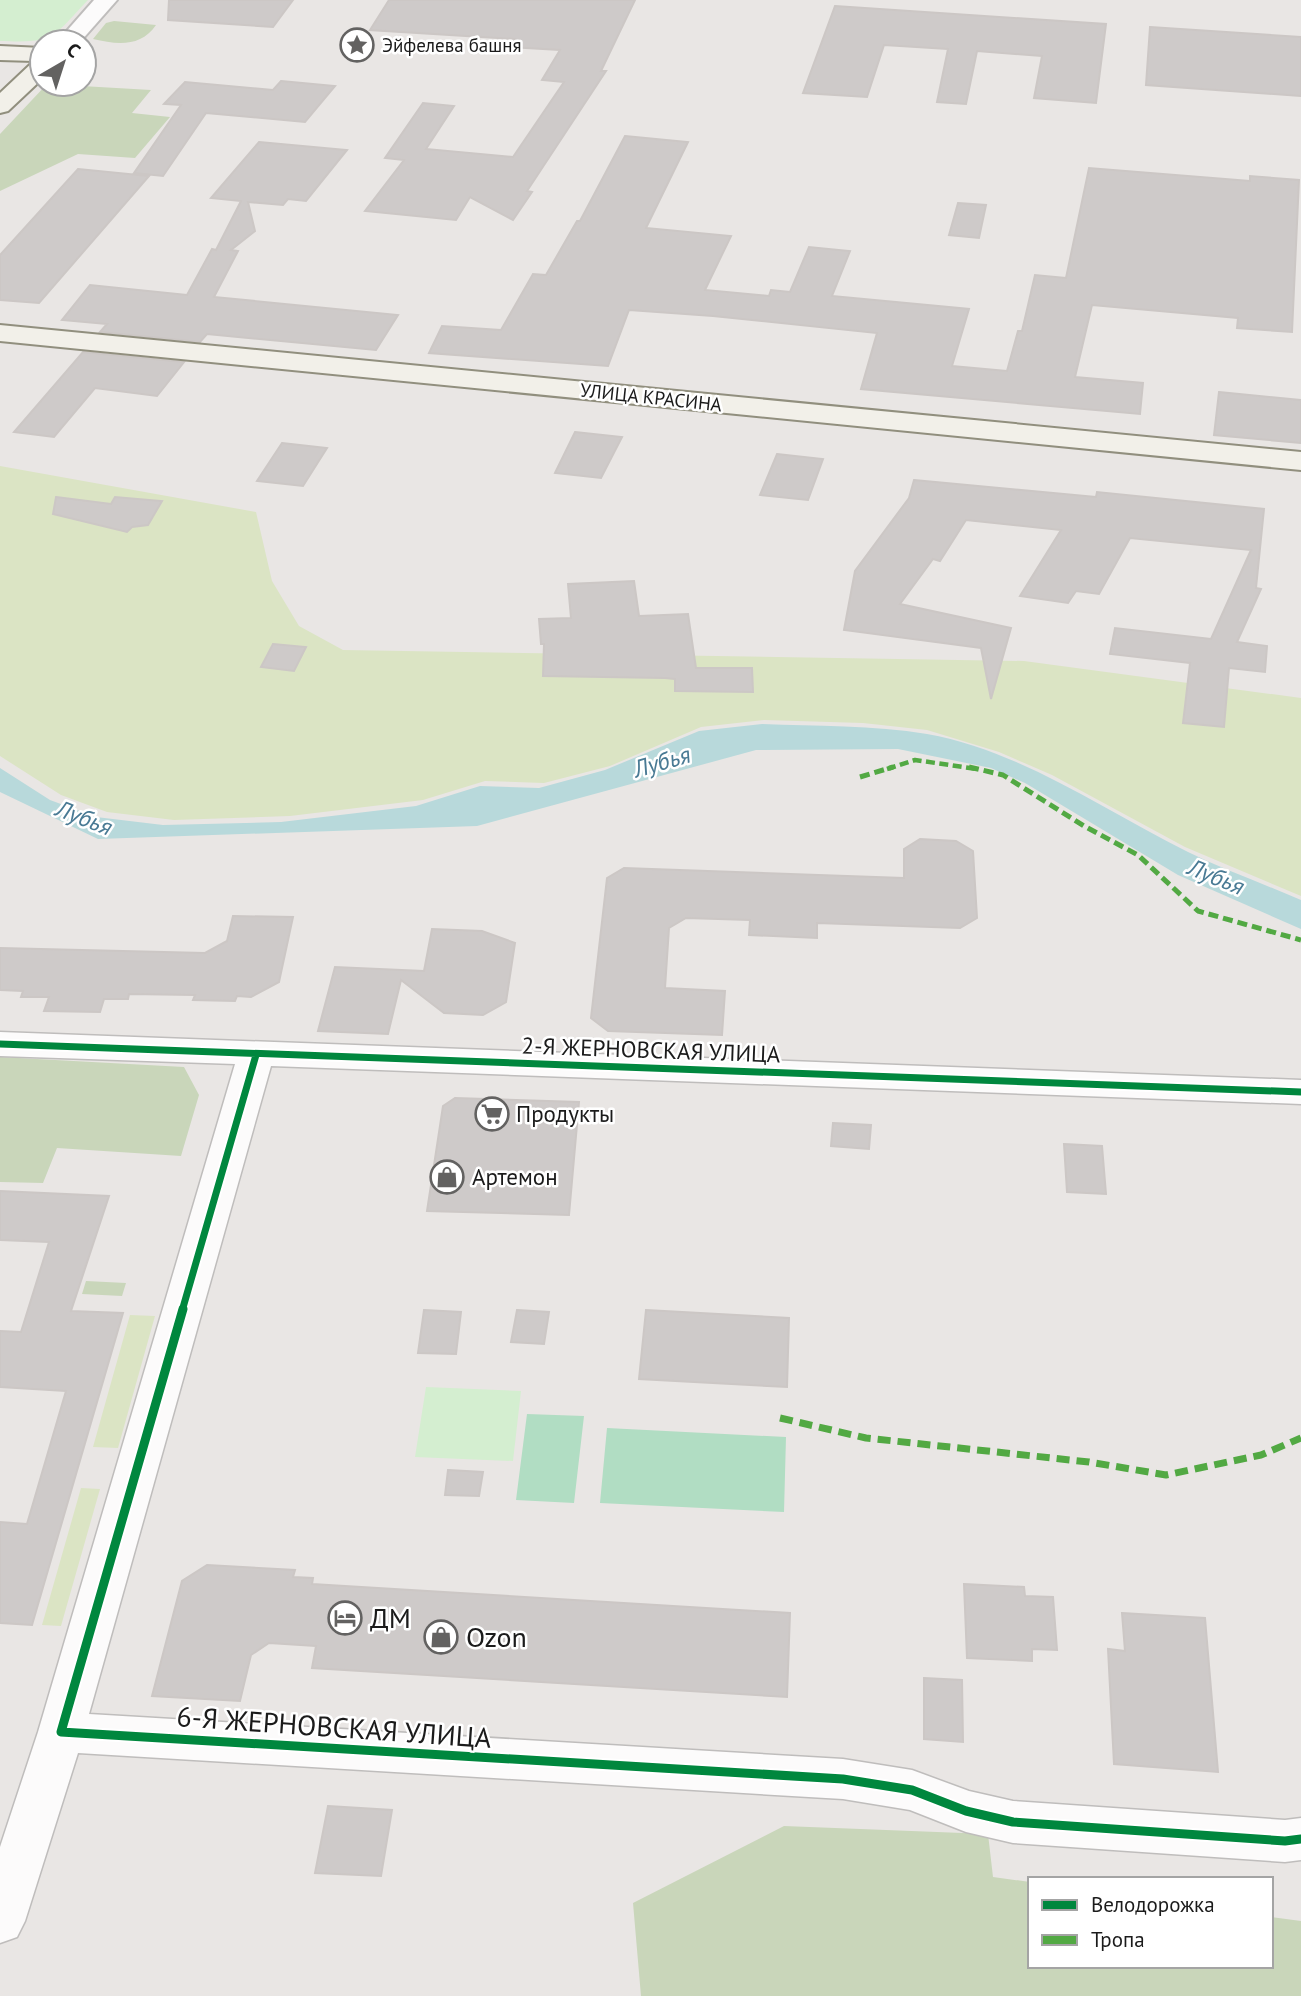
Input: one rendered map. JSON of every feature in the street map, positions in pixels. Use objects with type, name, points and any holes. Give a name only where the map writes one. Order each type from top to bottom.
[{"type":"main road","points":[[0,53],[28,54]]},
{"type":"main road","points":[[0,106],[28,79]]},
{"type":"main road","name":"УЛИЦА КРАСИНА","points":[[0,333],[1301,461]]},
{"type":"street","points":[[81,28],[106,0]]},
{"type":"street","name":"2-Я ЖЕРНОВСКАЯ УЛИЦА","points":[[0,1044],[1301,1092]]},
{"type":"street","points":[[0,1921],[61,1732],[256,1055]]},
{"type":"street","name":"6-Я ЖЕРНОВСКАЯ УЛИЦА","points":[[61,1732],[843,1779],[912,1790],[966,1811],[1013,1822],[1284,1841],[1301,1839]]},
{"type":"green space","points":[[0,0],[88,0],[61,28],[28,28],[28,41],[0,41]]},
{"type":"green space","points":[[114,21],[156,25],[136,41],[120,43],[98,40],[98,33],[106,23]]},
{"type":"green space","points":[[98,87],[151,90],[132,113],[170,117],[135,158],[78,154],[0,191],[0,134],[34,98],[98,98]]},
{"type":"green space","points":[[0,466],[256,512],[272,581],[299,626],[343,650],[1024,661],[1301,698],[1301,896],[1185,847],[1052,775],[999,752],[927,730],[863,723],[764,720],[701,727],[610,766],[544,783],[485,781],[423,800],[290,816],[174,820],[107,812],[61,795],[0,756]]},
{"type":"green space","points":[[0,1057],[184,1067],[199,1095],[181,1156],[57,1148],[43,1183],[0,1182]]},
{"type":"green space","points":[[86,1281],[126,1283],[122,1296],[82,1294]]},
{"type":"green space","points":[[130,1315],[155,1316],[118,1448],[93,1447]]},
{"type":"green space","points":[[426,1387],[521,1391],[513,1461],[415,1457]]},
{"type":"green space","points":[[527,1414],[584,1416],[574,1503],[516,1500]]},
{"type":"green space","points":[[607,1428],[786,1437],[784,1512],[600,1503]]},
{"type":"green space","points":[[81,1488],[100,1489],[61,1626],[42,1625]]},
{"type":"green space","points":[[784,1826],[988,1834],[993,1877],[1028,1882],[1028,1968],[1273,1968],[1273,1917],[1301,1921],[1301,1996],[641,1996],[633,1903]]},
{"type":"water","name":"Лубья","points":[[762,724],[907,731],[962,742],[996,754],[1061,784],[1188,852],[1301,900],[1301,929],[1178,875],[1025,783],[991,768],[898,749],[756,750],[477,826],[98,839],[0,792],[0,768],[50,800],[96,817],[163,825],[281,822],[416,806],[480,786],[539,788],[605,770],[699,731]]},
{"type":"building","points":[[169,0],[293,0],[273,27],[168,20]]},
{"type":"building","points":[[389,0],[635,0],[601,71],[606,71],[527,191],[532,192],[513,220],[470,197],[456,220],[365,211],[404,160],[385,158],[423,103],[454,106],[426,149],[513,157],[564,82],[542,80],[560,50],[510,47],[515,39],[370,30]]},
{"type":"building","points":[[835,6],[1106,24],[1096,103],[1034,98],[1042,56],[977,51],[966,104],[937,102],[948,49],[884,45],[867,97],[803,93]]},
{"type":"building","points":[[1150,27],[1301,37],[1301,96],[1146,85]]},
{"type":"building","points":[[281,81],[335,86],[305,122],[206,113],[163,176],[134,173],[181,105],[164,104],[185,82],[273,90]]},
{"type":"building","points":[[625,136],[688,142],[646,228],[731,236],[705,290],[769,296],[771,290],[790,292],[809,247],[850,251],[832,296],[969,309],[952,366],[1007,371],[1018,331],[1022,331],[1035,275],[1066,278],[1089,168],[1250,181],[1250,176],[1299,180],[1292,332],[1237,328],[1238,318],[1092,305],[1075,377],[1143,383],[1140,414],[861,389],[877,333],[713,316],[629,310],[608,366],[429,353],[442,326],[501,330],[533,274],[546,275],[577,221],[580,221]]},
{"type":"building","points":[[259,142],[347,150],[306,201],[288,199],[283,205],[248,202],[255,231],[231,250],[238,251],[214,297],[398,315],[376,350],[207,334],[200,342],[100,332],[107,324],[62,320],[90,285],[187,295],[212,249],[216,250],[241,201],[211,198]]},
{"type":"building","points":[[78,169],[149,176],[39,303],[0,300],[0,255]]},
{"type":"building","points":[[958,203],[986,205],[979,238],[949,235]]},
{"type":"building","points":[[83,352],[184,362],[157,396],[95,388],[54,437],[14,432]]},
{"type":"building","points":[[1219,392],[1301,400],[1301,443],[1214,435]]},
{"type":"building","points":[[575,432],[622,437],[601,478],[555,473]]},
{"type":"building","points":[[282,443],[327,448],[303,486],[257,481]]},
{"type":"building","points":[[777,454],[823,459],[808,500],[760,495]]},
{"type":"building","points":[[914,480],[1096,497],[1097,492],[1264,509],[1256,588],[1261,589],[1237,642],[1267,646],[1265,672],[1229,668],[1224,727],[1183,723],[1190,663],[1110,654],[1115,628],[1211,639],[1251,550],[1130,538],[1099,594],[1076,591],[1068,603],[1020,596],[1061,530],[966,520],[940,561],[933,559],[900,604],[1011,628],[991,699],[981,648],[844,630],[855,571],[909,498]]},
{"type":"building","points":[[56,497],[111,504],[115,497],[162,501],[148,525],[132,527],[127,532],[53,514]]},
{"type":"building","points":[[634,581],[639,616],[688,614],[696,668],[752,668],[753,692],[675,691],[675,679],[665,678],[543,676],[544,644],[541,644],[539,619],[571,618],[568,584]]},
{"type":"building","points":[[273,644],[306,647],[294,671],[261,667]]},
{"type":"building","points":[[920,839],[956,841],[973,851],[977,918],[960,928],[817,923],[817,938],[749,935],[750,920],[686,918],[669,928],[665,988],[725,991],[722,1035],[608,1031],[591,1018],[607,878],[624,868],[904,878],[904,849]]},
{"type":"building","points":[[233,916],[293,917],[279,982],[251,997],[237,996],[235,1001],[193,1000],[195,995],[129,994],[128,999],[104,999],[100,1012],[44,1011],[49,997],[21,997],[23,991],[0,990],[0,948],[205,953],[227,941]]},
{"type":"building","points":[[432,929],[482,931],[515,943],[506,1002],[483,1015],[444,1013],[401,980],[388,1034],[318,1031],[335,967],[424,971]]},
{"type":"building","points":[[455,1098],[579,1102],[569,1215],[427,1211],[443,1106]]},
{"type":"building","points":[[833,1123],[871,1125],[869,1149],[831,1146]]},
{"type":"building","points":[[1064,1144],[1102,1146],[1106,1194],[1067,1192]]},
{"type":"building","points":[[0,1191],[109,1196],[71,1311],[123,1313],[32,1625],[0,1623],[0,1522],[27,1524],[66,1391],[0,1387],[0,1331],[21,1332],[49,1242],[0,1240]]},
{"type":"building","points":[[424,1310],[461,1312],[456,1354],[418,1353]]},
{"type":"building","points":[[517,1310],[549,1312],[544,1344],[511,1342]]},
{"type":"building","points":[[646,1310],[789,1318],[787,1387],[639,1379]]},
{"type":"building","points":[[448,1470],[483,1472],[479,1496],[445,1495]]},
{"type":"building","points":[[207,1565],[295,1570],[293,1577],[313,1578],[312,1584],[790,1613],[787,1697],[312,1668],[316,1646],[269,1643],[251,1655],[240,1701],[152,1696],[182,1581]]},
{"type":"building","points":[[964,1584],[1024,1587],[1025,1596],[1053,1597],[1057,1650],[1032,1649],[1032,1661],[967,1658]]},
{"type":"building","points":[[1122,1613],[1205,1618],[1218,1772],[1114,1764],[1108,1649],[1125,1651]]},
{"type":"building","points":[[924,1678],[962,1680],[963,1742],[924,1739]]},
{"type":"building","points":[[328,1806],[392,1810],[381,1876],[315,1873]]},
{"type":"marked path","points":[[860,777],[915,760],[966,766],[1003,775],[1084,826],[1138,855],[1198,911],[1301,940]]},
{"type":"marked path","points":[[780,1418],[866,1438],[1089,1462],[1166,1475],[1261,1455],[1301,1438]]},
{"type":"cycle path","points":[[0,1044],[1301,1092]]},
{"type":"cycle path","points":[[256,1055],[61,1732],[843,1779],[912,1790],[966,1811],[1013,1822],[1285,1841],[1301,1839]]},
{"type":"place","name":"Эйфелева башня","points":[[357,45]]},
{"type":"place","name":"Продукты","points":[[492,1114]]},
{"type":"place","name":"Артемон","points":[[447,1177]]},
{"type":"place","name":"ДМ","points":[[345,1618]]},
{"type":"place","name":"Ozon","points":[[441,1637]]}]
